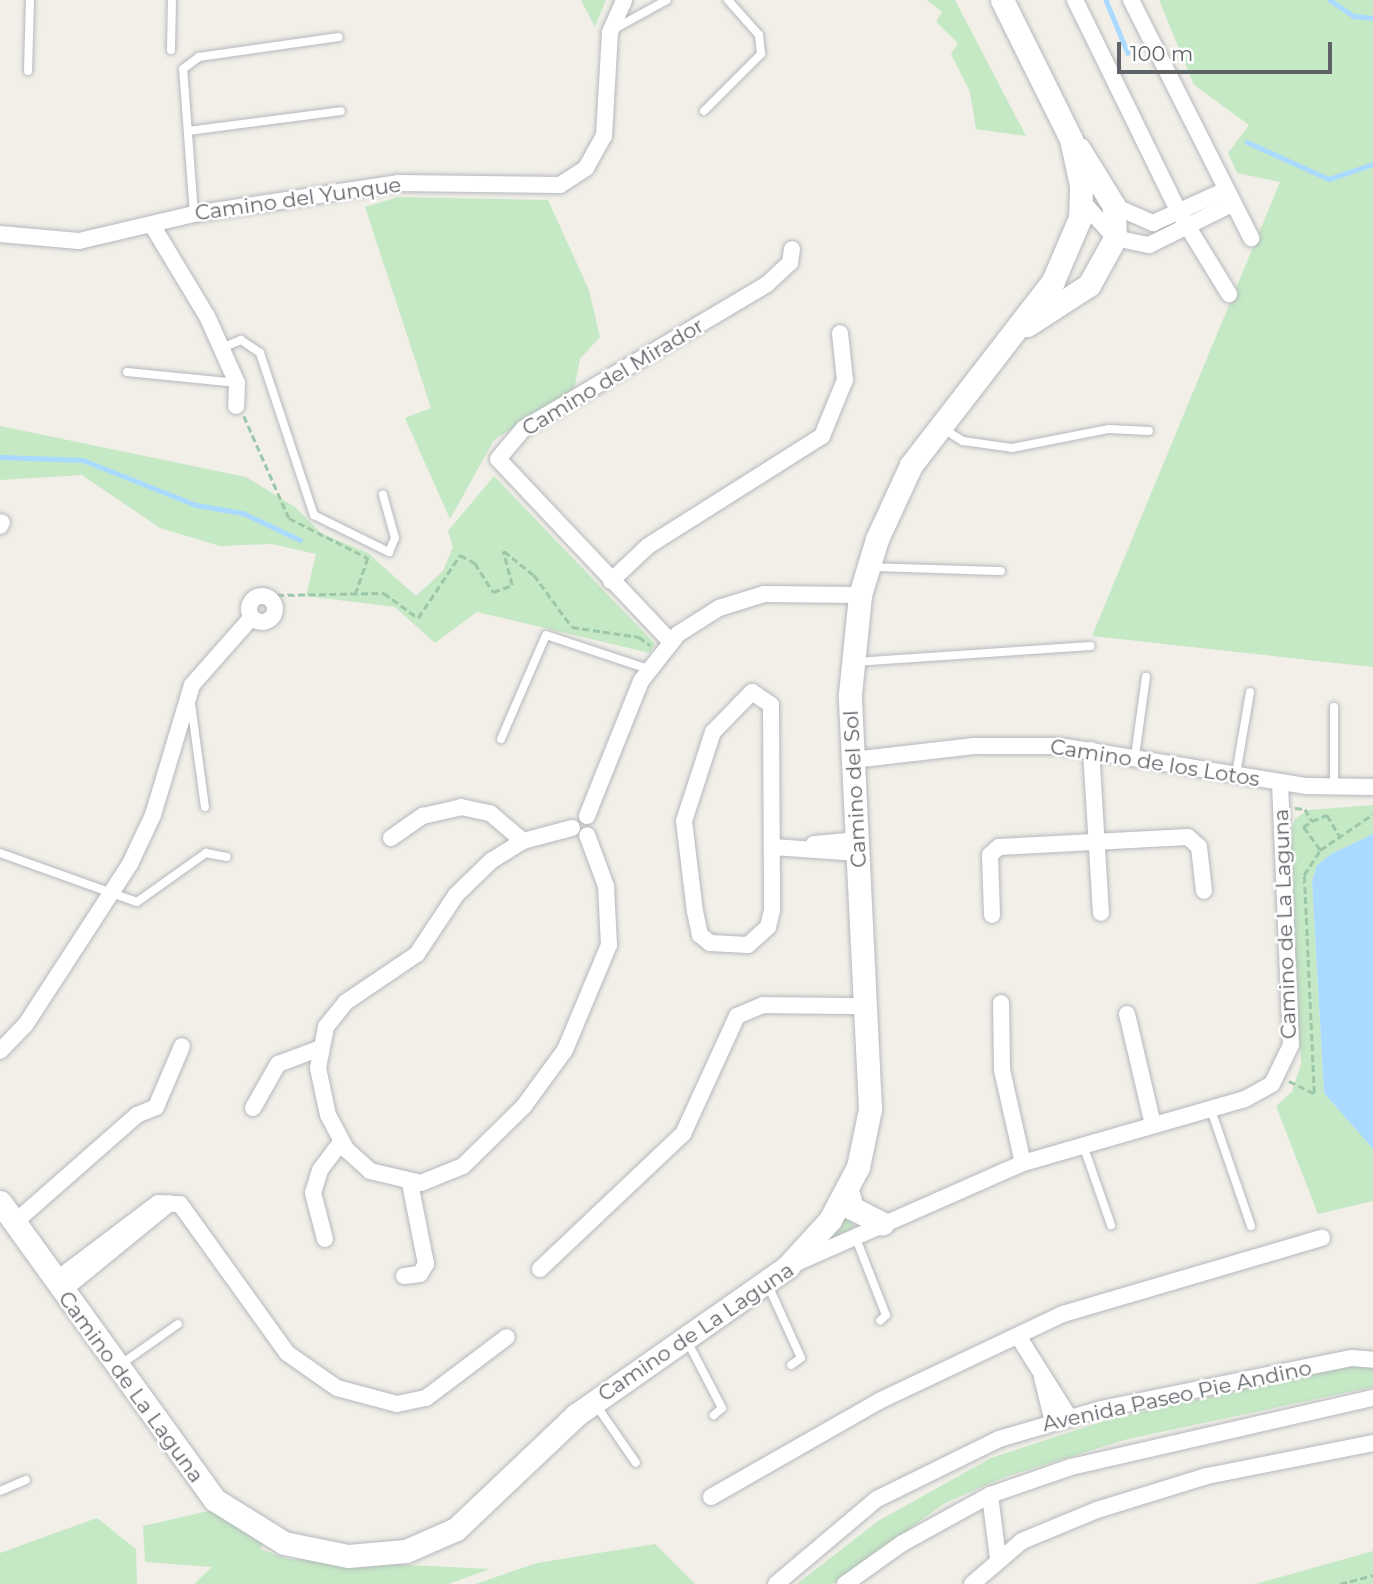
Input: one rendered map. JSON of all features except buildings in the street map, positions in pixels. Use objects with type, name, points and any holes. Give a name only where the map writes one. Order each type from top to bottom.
[{"type":"street","name":"Camino del Yunque","points":[[0,234],[79,241],[194,214],[386,184],[540,189],[570,181],[594,158],[604,136],[610,32],[624,0]]},
{"type":"street","name":"Camino del Sol","points":[[1002,0],[1071,139],[1114,206]]},
{"type":"street","points":[[1075,0],[1180,214],[1229,294]]},
{"type":"street","points":[[1131,0],[1227,198],[1251,238]]},
{"type":"street","name":"Camino del Sol","points":[[787,1267],[848,1194],[870,1109],[853,760],[852,662],[860,595],[867,567],[900,485],[937,425],[1016,332],[1070,252],[1082,200],[1071,139]]},
{"type":"street","points":[[1115,239],[1114,206],[1153,223],[1227,198]]},
{"type":"street","points":[[1082,200],[1115,239],[1149,245],[1188,229],[1227,198]]},
{"type":"street","points":[[152,225],[222,348],[237,383],[236,406]]},
{"type":"street","name":"Camino del Sol","points":[[1016,332],[1088,285],[1115,239]]},
{"type":"street","name":"Camino del Mirador","points":[[667,644],[611,581],[503,469],[503,447],[766,285],[790,263],[792,249]]},
{"type":"street","points":[[611,581],[649,546],[822,436],[845,380],[840,333]]},
{"type":"street","points":[[587,816],[648,669],[667,644],[703,617],[750,597],[800,591],[860,595]]},
{"type":"street","points":[[0,1051],[26,1024],[113,891],[153,815],[189,690],[210,658],[251,618],[253,600],[272,600]]},
{"type":"street","points":[[752,692],[771,705],[773,847],[768,927],[748,945],[710,943],[700,935],[695,912],[684,821],[713,732],[752,692]]},
{"type":"street","name":"Camino de los Lotos","points":[[853,760],[974,746],[1091,750],[1280,783],[1334,788],[1373,787]]},
{"type":"street","points":[[1091,750],[1101,914]]},
{"type":"street","name":"Camino de La Laguna","points":[[0,1202],[200,1484],[230,1513],[284,1543],[348,1556],[406,1551],[456,1529],[593,1401],[787,1267],[1023,1163],[1152,1121],[1255,1096],[1279,1076],[1291,1045],[1280,783]]},
{"type":"street","points":[[391,838],[423,816],[461,807],[490,813],[523,841]]},
{"type":"street","points":[[572,828],[576,817],[587,816]]},
{"type":"street","points":[[587,816],[593,824],[587,835]]},
{"type":"street","points":[[572,828],[587,835],[603,873],[610,930],[587,1011],[539,1088],[482,1149],[442,1177],[410,1183],[370,1171],[341,1142],[324,1100],[318,1049],[338,1009],[408,962],[466,883],[523,841],[572,828]]},
{"type":"street","points":[[992,915],[993,849],[1196,840],[1204,891]]},
{"type":"street","points":[[773,847],[859,847]]},
{"type":"street","points":[[1000,1003],[1002,1070],[1023,1163]]},
{"type":"street","points":[[540,1269],[683,1135],[737,1016],[763,1005],[863,1006]]},
{"type":"street","points":[[1127,1014],[1152,1121]]},
{"type":"street","points":[[14,1223],[137,1115],[156,1107],[182,1046]]},
{"type":"street","points":[[253,1108],[278,1064],[318,1049]]},
{"type":"street","points":[[325,1239],[313,1194],[320,1170],[341,1142]]},
{"type":"street","points":[[404,1276],[420,1274],[426,1264],[410,1183]]},
{"type":"street","points":[[848,1194],[866,1219],[882,1223]]},
{"type":"street","points":[[58,1286],[134,1230],[158,1203],[170,1203],[185,1207],[287,1353],[337,1388],[397,1404],[426,1398],[507,1337]]},
{"type":"street","points":[[711,1497],[854,1414],[1017,1336],[1107,1299],[1322,1238]]},
{"type":"street","points":[[1017,1336],[1041,1371],[1061,1419]]},
{"type":"street","name":"Avenida Paseo Pie Andino","points":[[776,1584],[877,1499],[965,1453],[1061,1419],[1352,1357],[1373,1360]]},
{"type":"street","name":"Avenida Paseo Pie Andino","points":[[845,1584],[901,1544],[990,1495],[1123,1454],[1373,1398]]},
{"type":"street","points":[[972,1584],[998,1558],[1097,1510],[1183,1483],[1373,1443]]},
{"type":"street","points":[[990,1495],[998,1558]]},
{"type":"lane","points":[[28,71],[30,0]]},
{"type":"lane","points":[[171,50],[172,0]]},
{"type":"lane","points":[[610,32],[667,0]]},
{"type":"lane","points":[[704,111],[761,54],[759,35],[728,0]]},
{"type":"lane","points":[[194,214],[183,69],[199,57],[339,37]]},
{"type":"lane","points":[[188,131],[341,111]]},
{"type":"lane","points":[[222,348],[241,340],[260,353],[314,516],[389,552],[395,538],[383,495]]},
{"type":"lane","points":[[127,372],[237,383]]},
{"type":"lane","points":[[937,425],[963,441],[1012,448],[1109,429],[1149,431]]},
{"type":"lane","points":[[867,567],[1001,571]]},
{"type":"lane","points":[[501,739],[546,635],[648,669]]},
{"type":"lane","points":[[852,662],[1090,646]]},
{"type":"lane","points":[[1135,756],[1146,677]]},
{"type":"lane","points":[[189,690],[205,807]]},
{"type":"lane","points":[[1236,774],[1250,692]]},
{"type":"lane","points":[[1334,707],[1334,788]]},
{"type":"lane","points":[[0,853],[141,901],[206,853],[227,857]]},
{"type":"lane","points":[[1210,1107],[1251,1226]]},
{"type":"lane","points":[[1082,1142],[1111,1225]]},
{"type":"lane","points":[[855,1236],[886,1315],[880,1321]]},
{"type":"lane","points":[[766,1282],[801,1358],[791,1365]]},
{"type":"lane","points":[[116,1368],[178,1324]]},
{"type":"lane","points":[[686,1337],[722,1408],[714,1415]]},
{"type":"lane","points":[[593,1401],[636,1463]]},
{"type":"lane","points":[[0,1491],[26,1480]]},
{"type":"path","points":[[236,406],[289,518],[368,558],[356,593]]},
{"type":"path","points":[[272,600],[277,595],[384,593],[418,618],[460,555],[475,563],[493,592],[512,585],[503,551],[534,575],[572,627],[667,644]]},
{"type":"path","points":[[1280,807],[1305,809],[1312,821]]},
{"type":"path","points":[[1279,1076],[1314,1093],[1304,875],[1320,850],[1373,814]]},
{"type":"path","points":[[1320,850],[1303,827],[1312,821],[1327,815],[1341,838]]},
{"type":"path","points":[[1340,1584],[1373,1575]]},
{"type":"green space","points":[[581,0],[606,0],[595,27]]},
{"type":"green space","points":[[927,0],[955,0],[1026,136],[976,129],[970,92],[951,54],[958,43],[936,22],[942,12]]},
{"type":"green space","points":[[1159,0],[1373,0],[1373,667],[1092,636],[1280,182],[1237,173],[1228,153],[1249,125],[1194,85]]},
{"type":"green space","points":[[398,197],[548,200],[589,290],[600,337],[580,359],[574,389],[494,440],[450,519],[405,418],[431,408],[365,207]]},
{"type":"green space","points":[[0,426],[246,477],[295,507],[321,533],[368,553],[416,596],[443,571],[453,547],[448,531],[494,476],[655,644],[650,653],[477,612],[435,643],[395,607],[306,596],[316,554],[272,544],[220,546],[160,528],[82,475],[0,480]]},
{"type":"green space","points":[[1373,805],[1373,834],[1331,854],[1317,865],[1312,881],[1324,1093],[1373,1149],[1373,1201],[1318,1214],[1276,1106],[1292,1092],[1301,1064],[1289,838],[1295,819],[1308,810]]},
{"type":"green space","points":[[845,1214],[855,1227],[823,1244]]},
{"type":"green space","points":[[1352,1365],[1373,1366],[1373,1387],[1128,1439],[1005,1477],[945,1503],[832,1584],[797,1584],[878,1521],[991,1458],[1110,1419]]},
{"type":"green space","points":[[213,1510],[264,1543],[260,1549],[288,1559],[490,1569],[448,1584],[194,1584],[212,1567],[145,1562],[143,1526]]},
{"type":"green space","points":[[97,1518],[136,1549],[137,1584],[0,1584],[0,1553]]},
{"type":"green space","points":[[655,1544],[695,1584],[475,1584],[537,1563]]},
{"type":"green space","points":[[1373,1551],[1373,1584],[1255,1584],[1266,1581]]},
{"type":"water","points":[[1373,834],[1373,1149],[1324,1093],[1312,881],[1317,865],[1331,854]]},
{"type":"waterway","points":[[1106,0],[1128,53]]},
{"type":"waterway","points":[[1330,0],[1354,16],[1373,18]]},
{"type":"waterway","points":[[1247,142],[1329,179],[1373,164]]},
{"type":"waterway","points":[[0,457],[83,460],[196,505],[243,513],[300,540]]}]
